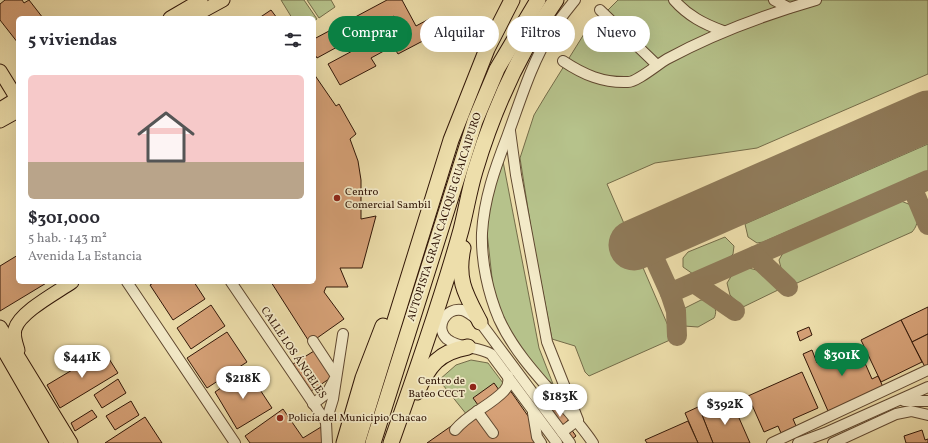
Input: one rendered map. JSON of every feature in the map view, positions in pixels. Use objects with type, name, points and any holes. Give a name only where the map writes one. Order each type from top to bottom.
[{"type":"highway","name":"AUTOPISTA GRAN CACIQUE GUAICAIPURO","points":[[357,443],[423,226],[451,140],[487,49],[512,0]]},
{"type":"highway","name":"AUTOPISTA GRAN CACIQUE GUAICAIPURO","points":[[373,443],[475,121],[496,69],[538,0]]},
{"type":"highway","points":[[391,443],[459,236],[479,159],[504,92],[530,39],[556,0]]},
{"type":"highway","points":[[380,421],[394,400],[455,226],[466,208]]},
{"type":"highway","points":[[466,208],[470,216],[460,264],[461,277],[468,300],[480,322]]},
{"type":"highway","points":[[344,443],[363,378],[423,226]]},
{"type":"highway","points":[[399,421],[408,413],[420,386],[433,363],[443,355],[468,347]]},
{"type":"main road","points":[[173,16],[201,0]]},
{"type":"main road","points":[[194,16],[223,0]]},
{"type":"main road","points":[[0,71],[16,99]]},
{"type":"main road","points":[[0,109],[16,104]]},
{"type":"main road","points":[[0,121],[16,105]]},
{"type":"main road","points":[[21,360],[15,337],[18,322],[29,312],[69,284]]},
{"type":"main road","points":[[0,327],[71,443]]},
{"type":"main road","points":[[0,344],[57,443]]},
{"type":"street","points":[[575,0],[552,31],[535,62],[493,172],[486,202],[482,233],[483,253],[488,286],[499,319],[531,370],[578,420],[593,443]]},
{"type":"street","points":[[674,0],[684,11],[704,24],[723,31]]},
{"type":"street","points":[[774,0],[789,8]]},
{"type":"street","points":[[563,61],[579,72],[595,79],[630,82],[657,65],[723,31],[816,0]]},
{"type":"street","points":[[600,10],[657,65]]},
{"type":"street","points":[[510,128],[516,175],[547,342],[578,420]]},
{"type":"street","points":[[128,284],[235,443]]},
{"type":"street","name":"CALLE LOS ÁNGELES","points":[[232,284],[326,422],[327,441]]},
{"type":"street","points":[[557,443],[491,354],[480,349],[453,343],[446,338],[441,330],[444,319],[455,310],[462,310],[480,322],[570,443]]},
{"type":"street","points":[[326,422],[333,399],[343,334]]},
{"type":"street","points":[[313,341],[336,376]]},
{"type":"street","points":[[772,443],[928,370]]},
{"type":"street","points":[[313,404],[327,393],[336,376]]},
{"type":"street","points":[[467,423],[505,390],[509,381],[508,376]]},
{"type":"street","points":[[798,443],[825,433],[928,387]]},
{"type":"street","points":[[455,430],[462,421],[508,394],[518,393],[522,395]]},
{"type":"street","points":[[892,403],[911,400],[928,401]]},
{"type":"street","points":[[550,416],[566,406]]},
{"type":"street","points":[[532,409],[538,440]]},
{"type":"street","points":[[833,443],[896,414],[911,411],[928,415]]},
{"type":"street","points":[[478,412],[494,433]]},
{"type":"street","points":[[562,432],[578,420]]},
{"type":"street","points":[[817,443],[825,433]]},
{"type":"green space","points":[[281,0],[304,0],[315,16],[291,16]]},
{"type":"green space","points":[[307,0],[331,0],[335,7],[319,18]]},
{"type":"green space","points":[[618,0],[928,0],[928,74],[757,148],[655,163],[607,184],[672,335],[670,340],[589,376],[585,372],[575,346],[552,339],[533,241],[520,158],[534,115],[573,52],[575,52],[575,48],[583,36],[583,52],[650,52],[650,16],[602,16]]},
{"type":"green space","points":[[928,144],[928,171],[763,242],[757,243],[748,237],[745,224]]},
{"type":"green space","points":[[501,151],[539,348],[553,384],[531,367],[507,331],[493,287],[486,223]]},
{"type":"green space","points":[[901,201],[911,205],[917,215],[915,229],[912,232],[797,283],[793,282],[781,268],[779,260],[783,253],[789,249]]},
{"type":"green space","points":[[725,237],[734,246],[733,254],[730,257],[693,274],[683,267],[683,258],[688,252]]},
{"type":"green space","points":[[749,268],[760,271],[777,287],[778,290],[743,307],[730,295],[727,283],[732,275]]},
{"type":"green space","points":[[701,300],[708,301],[714,305],[716,311],[714,318],[698,327],[684,326],[681,321],[683,309]]},
{"type":"green space","name":"Centro de Bateo CCCT","points":[[471,360],[488,363],[503,383],[500,391],[467,415],[439,380],[456,365]]},
{"type":"building","points":[[5,0],[22,0],[24,3],[29,0],[41,16],[16,16],[16,40],[0,20],[0,4]]},
{"type":"building","points":[[387,0],[402,0],[411,16],[357,16]]},
{"type":"building","points":[[271,10],[276,16],[262,16]]},
{"type":"building","points":[[412,19],[416,26],[420,24],[420,42],[412,47]]},
{"type":"building","points":[[328,32],[328,52],[317,58],[316,38]]},
{"type":"building","points":[[350,52],[382,52],[371,58],[376,66],[340,85],[328,64]]},
{"type":"building","name":"Centro Comercial Sambil","points":[[316,77],[336,106],[339,104],[356,134],[350,139],[358,161],[361,180],[361,219],[376,216],[362,268],[340,268],[348,287],[326,287],[324,292],[344,319],[310,343],[272,284],[316,284]]},
{"type":"building","points":[[16,256],[16,284],[45,284],[0,311],[0,266]]},
{"type":"building","points":[[195,284],[205,299],[173,320],[150,285]]},
{"type":"building","points":[[211,305],[225,326],[191,349],[177,328]]},
{"type":"building","points":[[928,307],[928,334],[912,342],[901,320]]},
{"type":"building","points":[[901,320],[922,362],[881,382],[861,340]]},
{"type":"building","points":[[809,327],[812,335],[800,341],[797,332]]},
{"type":"building","points":[[227,332],[247,362],[207,388],[187,358]]},
{"type":"building","points":[[928,334],[928,364],[925,367],[912,342]]},
{"type":"building","points":[[857,345],[872,379],[878,376],[883,387],[828,411],[803,354],[812,350],[817,363]]},
{"type":"building","points":[[104,351],[118,373],[60,408],[47,385]]},
{"type":"building","points":[[314,351],[332,377],[311,391],[293,364]]},
{"type":"building","points":[[247,370],[272,408],[237,429],[215,392]]},
{"type":"building","points":[[802,372],[818,408],[793,419],[796,426],[781,433],[778,426],[764,432],[748,396]]},
{"type":"building","points":[[118,379],[126,393],[102,408],[94,395]]},
{"type":"building","points":[[494,383],[499,390],[478,405],[473,398]]},
{"type":"building","points":[[507,386],[547,443],[427,443],[467,415]]},
{"type":"building","points":[[550,397],[561,413],[563,411],[570,419],[566,422],[576,436],[571,440],[544,402]]},
{"type":"building","points":[[131,401],[139,415],[115,430],[106,416]]},
{"type":"building","points":[[732,402],[750,443],[713,443],[702,415]]},
{"type":"building","points":[[698,407],[713,443],[698,443],[685,413]]},
{"type":"building","name":"Policía del Municipio Chacao","points":[[283,409],[303,438],[321,427],[323,443],[250,443],[245,436]]},
{"type":"building","points":[[92,410],[97,417],[75,431],[71,423]]},
{"type":"building","points":[[145,417],[162,443],[105,443]]},
{"type":"building","points":[[688,421],[698,443],[647,443],[645,440]]},
{"type":"building","points":[[922,430],[925,440],[928,439],[928,443],[906,443],[904,436]]},
{"type":"taxiway","points":[[646,240],[670,293],[928,180]]},
{"type":"taxiway","points":[[912,187],[928,225]]},
{"type":"taxiway","points":[[755,256],[788,287]]},
{"type":"taxiway","points":[[694,283],[735,311]]},
{"type":"taxiway","points":[[670,293],[676,311],[677,336]]},
{"type":"runway","points":[[634,245],[928,116]]},
{"type":"place","name":"Centro Comercial Sambil","points":[[337,198]]},
{"type":"place","name":"Centro de Bateo CCCT","points":[[473,387]]},
{"type":"place","name":"Policía del Municipio Chacao","points":[[280,418]]}]
